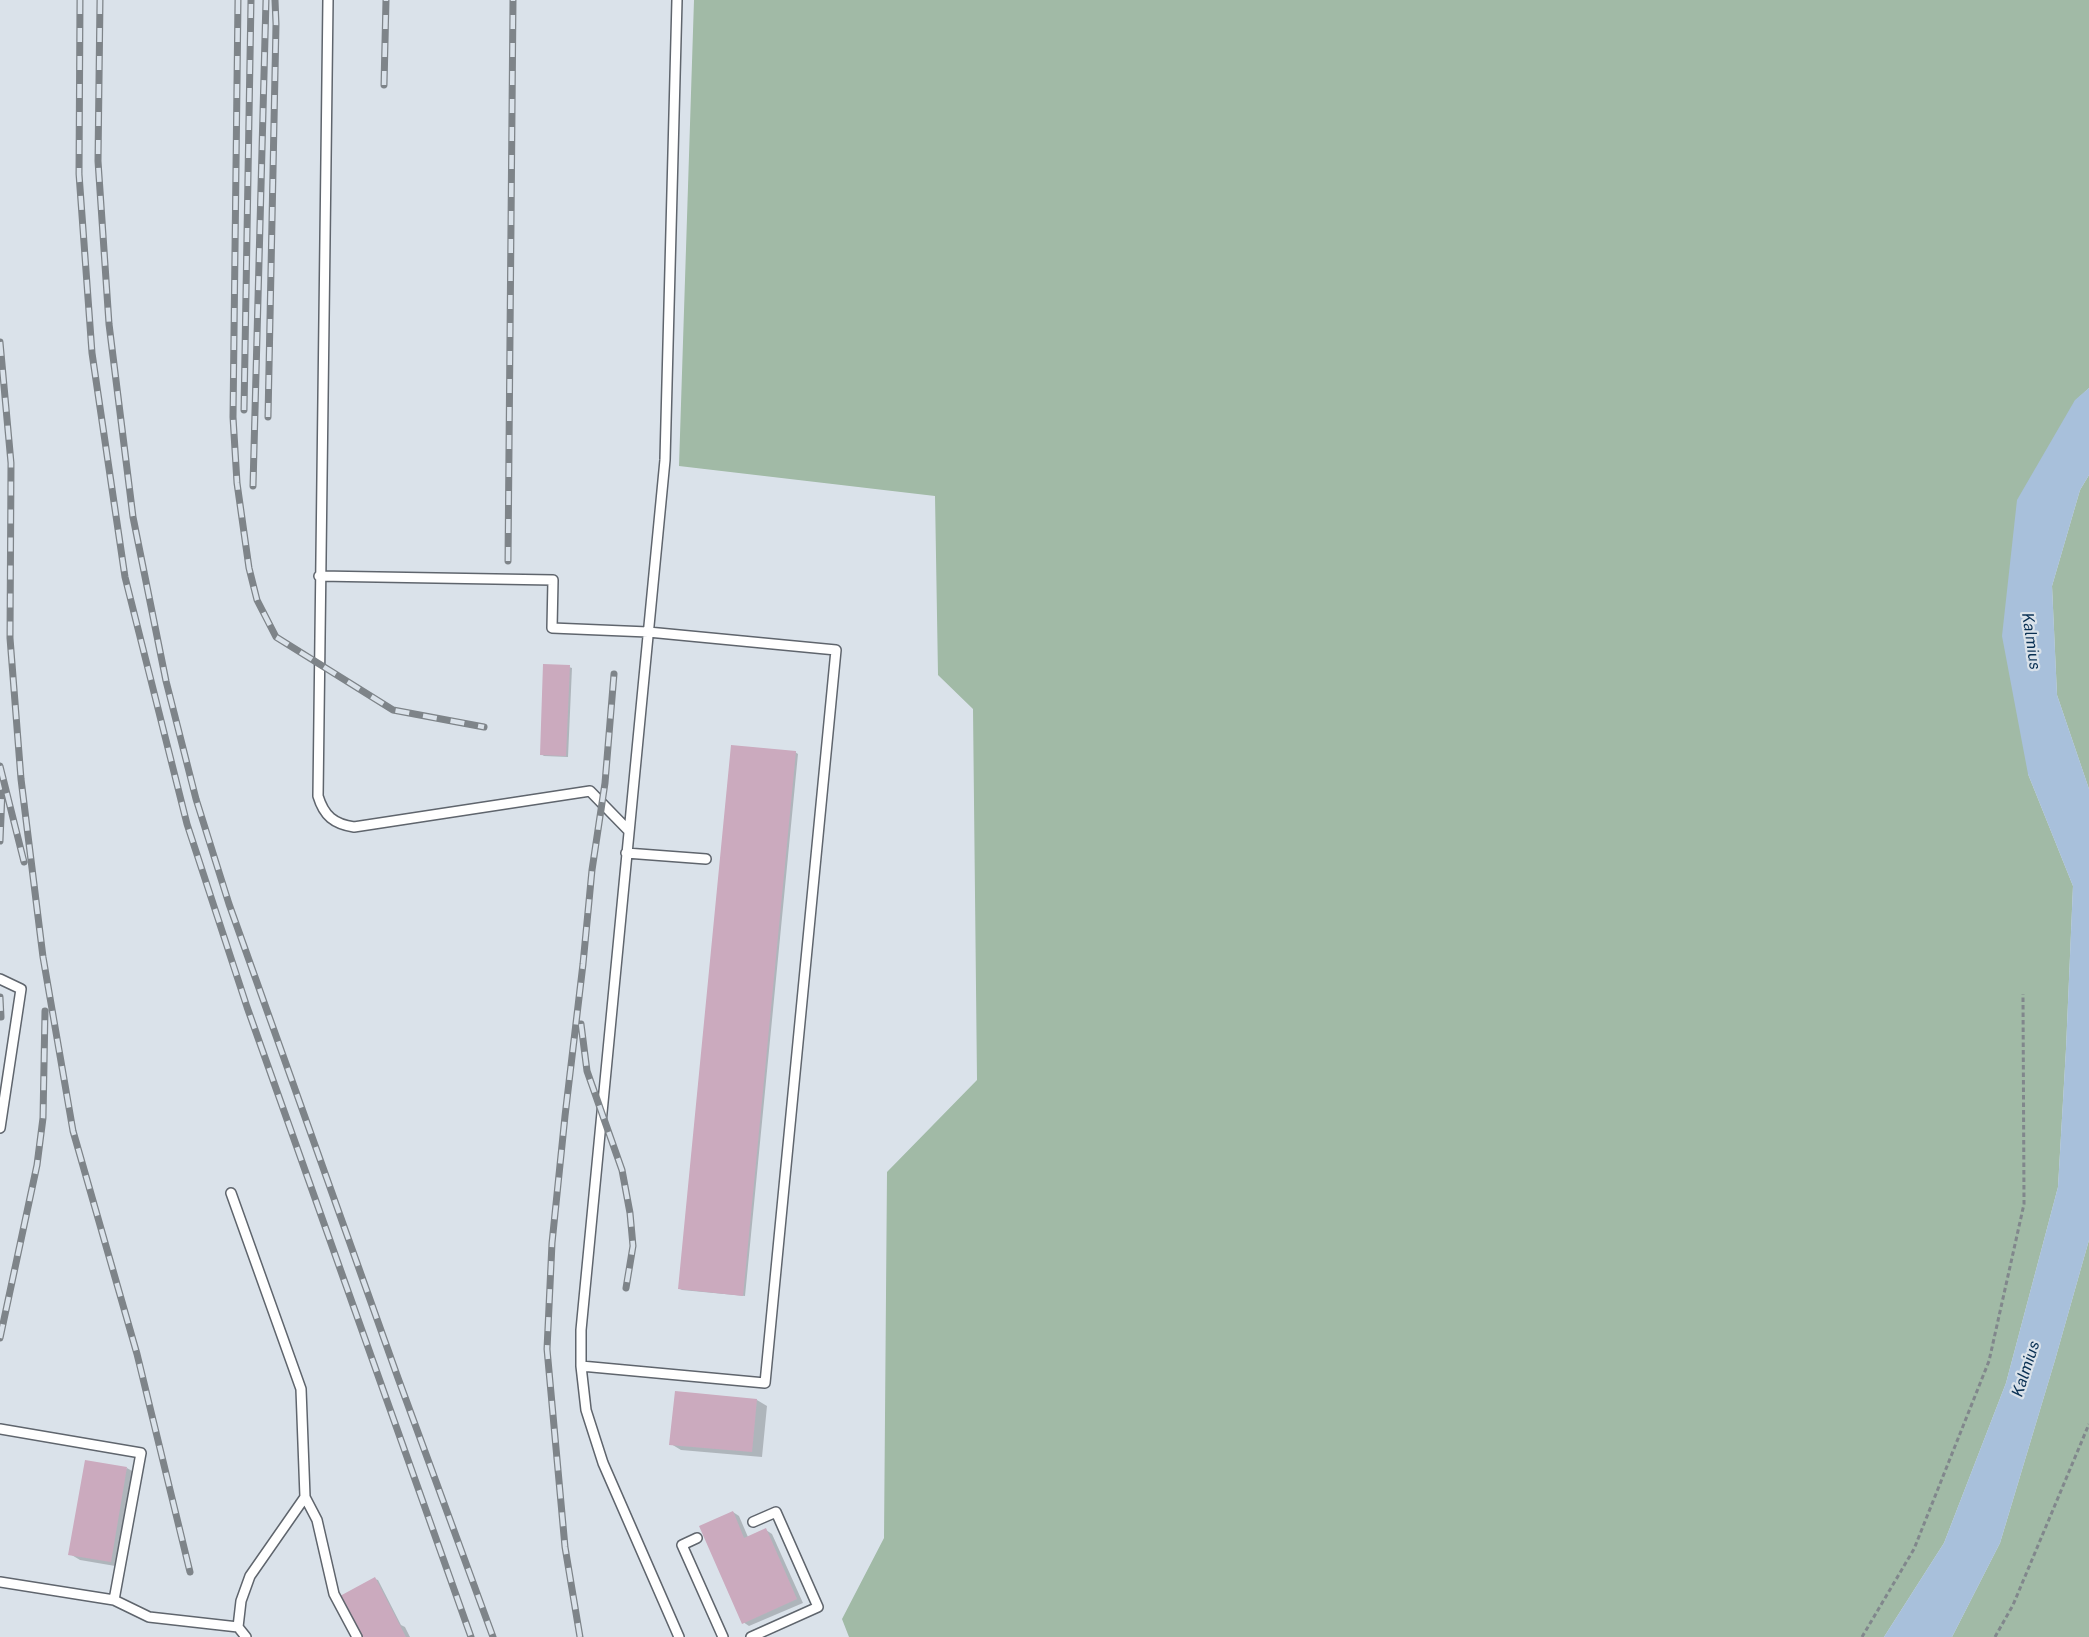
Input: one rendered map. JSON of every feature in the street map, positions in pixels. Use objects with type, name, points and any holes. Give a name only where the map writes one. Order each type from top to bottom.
[{"type":"lane","points":[[328,0],[319,576],[318,796],[321,808],[341,825],[354,827],[590,791],[628,830]]},
{"type":"lane","points":[[677,0],[665,460],[582,1298],[581,1366],[586,1410],[603,1463],[679,1637]]},
{"type":"lane","points":[[319,576],[553,580],[552,628],[648,632],[836,650],[765,1383],[581,1366]]},
{"type":"lane","points":[[626,853],[706,859]]},
{"type":"lane","points":[[0,979],[21,989],[0,1128]]},
{"type":"lane","points":[[231,1193],[301,1389],[305,1497],[317,1520],[334,1594],[357,1637]]},
{"type":"lane","points":[[0,1429],[141,1452],[114,1600]]},
{"type":"lane","points":[[238,1627],[241,1601],[250,1576],[305,1497]]},
{"type":"lane","points":[[751,1637],[818,1608],[776,1512],[753,1522]]},
{"type":"lane","points":[[697,1538],[682,1545],[723,1637]]},
{"type":"lane","points":[[0,1582],[114,1600],[149,1617],[238,1627],[246,1637]]},
{"type":"path","points":[[1862,1637],[1914,1549],[1989,1361],[2024,1204],[2023,994]]},
{"type":"path","points":[[1995,1637],[2013,1605],[2089,1424]]},
{"type":"green space","points":[[694,0],[2089,0],[2089,388],[2075,401],[2028,774],[2073,886],[2058,1187],[2006,1383],[1944,1543],[1884,1637],[849,1637],[842,1619],[884,1538],[887,1172],[977,1080],[973,709],[938,675],[935,496],[679,466]]},
{"type":"green space","points":[[2089,475],[2089,789],[2057,695],[2052,586],[2080,490]]},
{"type":"green space","points":[[2089,1240],[2089,1637],[1952,1637],[2000,1543]]},
{"type":"water","name":"Kalmius","points":[[2089,388],[2089,475],[2080,490],[2052,586],[2057,695],[2089,789],[2089,1240],[2000,1543],[1952,1637],[1884,1637],[1944,1543],[2006,1383],[2058,1187],[2073,886],[2028,774],[2002,636],[2017,500],[2075,400]]},
{"type":"building","points":[[543,664],[570,665],[566,756],[540,755]]},
{"type":"building","points":[[731,745],[796,751],[743,1296],[678,1289]]},
{"type":"building","points":[[675,1391],[757,1399],[752,1452],[669,1445]]},
{"type":"building","points":[[85,1460],[127,1467],[111,1562],[68,1555]]},
{"type":"building","points":[[733,1511],[744,1538],[766,1528],[797,1599],[742,1624],[699,1526]]},
{"type":"building","points":[[375,1577],[406,1637],[361,1637],[340,1596]]},
{"type":"railway","points":[[80,0],[79,174],[92,353],[125,577],[187,824],[247,1007],[471,1637]]},
{"type":"railway","points":[[100,0],[98,161],[109,324],[133,517],[166,681],[196,799],[229,904],[493,1637]]},
{"type":"railway","points":[[238,0],[233,417],[237,483],[249,568],[257,600],[276,637],[393,710],[484,727]]},
{"type":"railway","points":[[244,410],[251,0]]},
{"type":"railway","points":[[253,486],[266,0]]},
{"type":"railway","points":[[268,417],[275,0]]},
{"type":"railway","points":[[384,85],[386,0]]},
{"type":"railway","points":[[508,561],[513,0]]},
{"type":"railway","points":[[0,342],[11,463],[10,638],[21,779],[43,957],[73,1131],[137,1354],[190,1572]]},
{"type":"railway","points":[[580,1637],[565,1547],[547,1349],[552,1243],[592,870],[605,783],[614,674]]},
{"type":"railway","points":[[0,766],[24,862]]},
{"type":"railway","points":[[0,841],[2,793]]},
{"type":"railway","points":[[0,997],[1,1017]]},
{"type":"railway","points":[[0,1338],[37,1165],[43,1118],[45,1011]]},
{"type":"railway","points":[[581,1024],[587,1071],[622,1170],[630,1213],[633,1246],[626,1288]]}]
